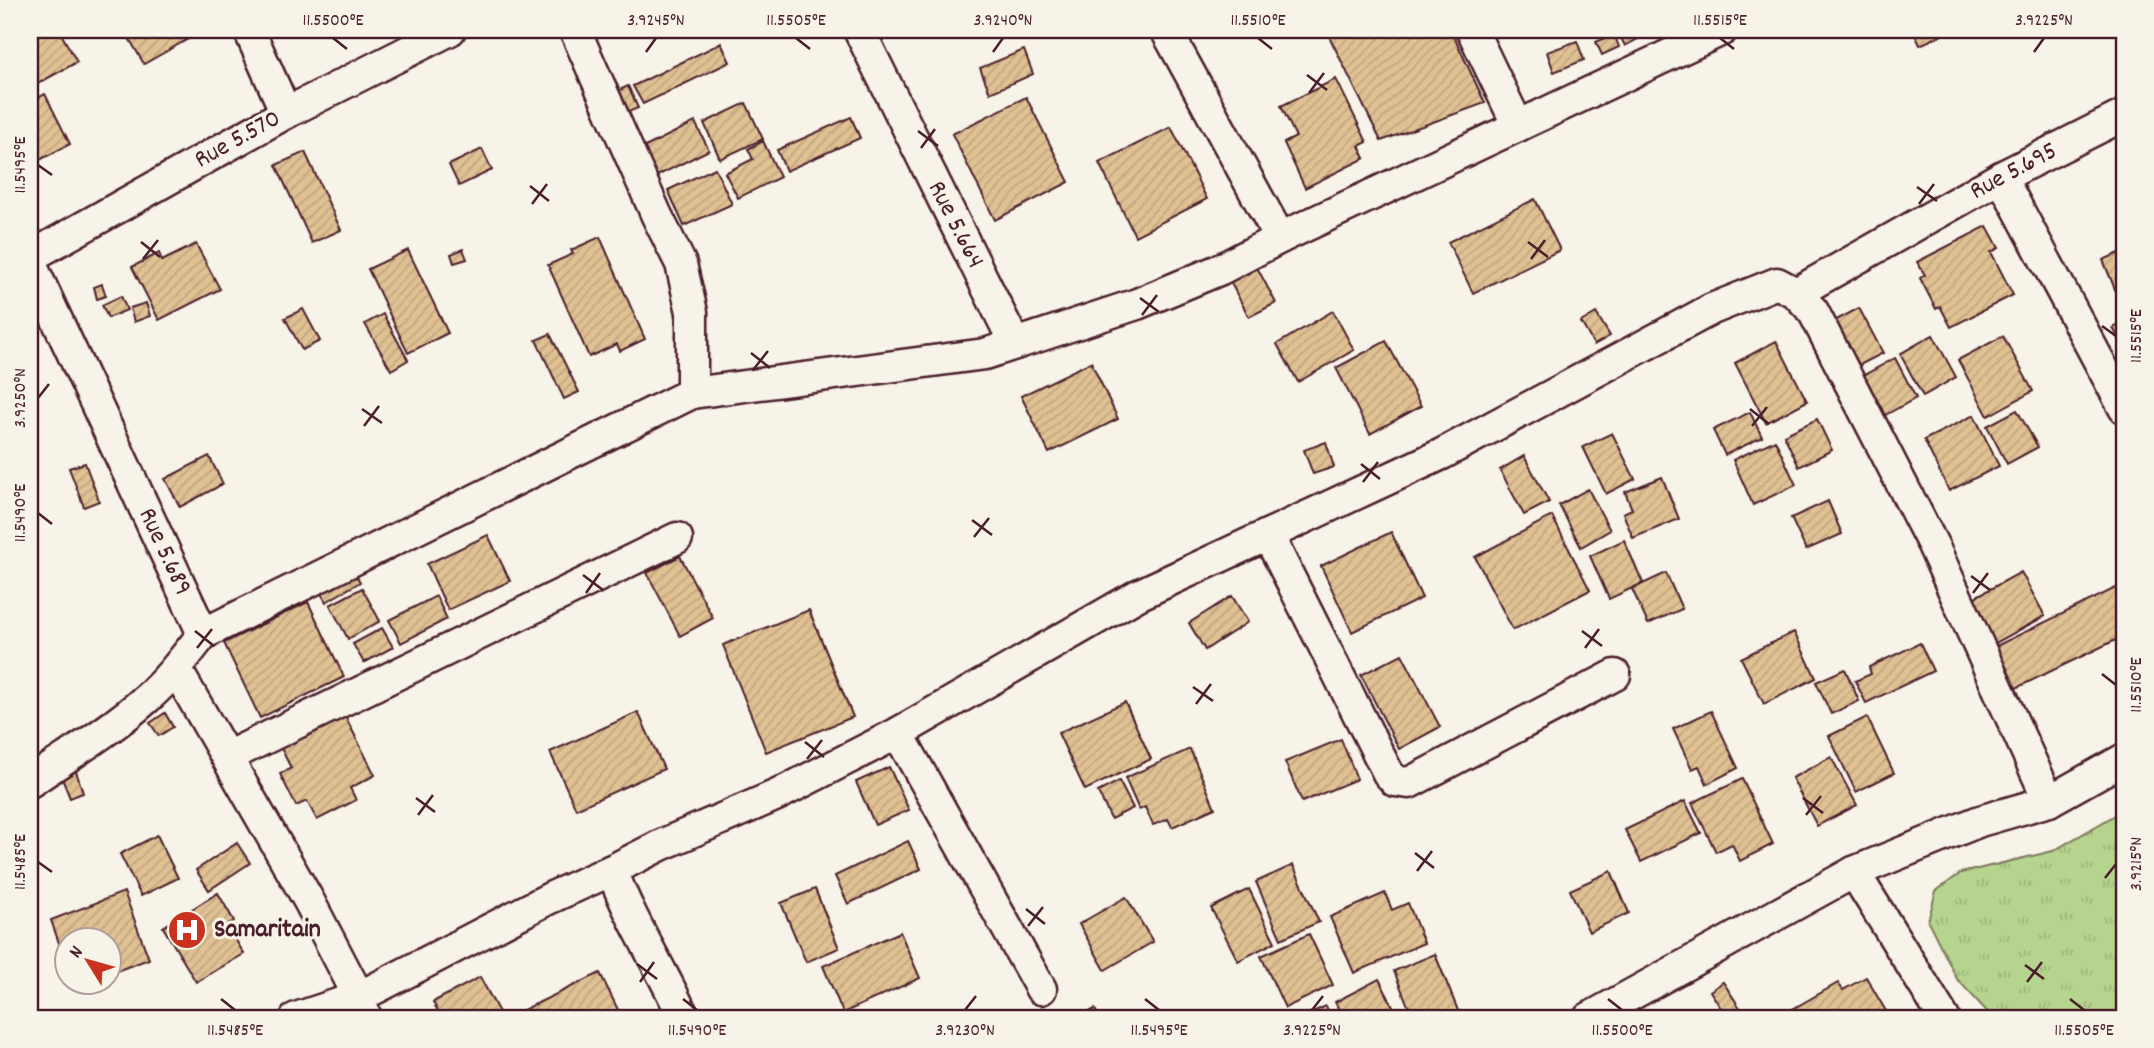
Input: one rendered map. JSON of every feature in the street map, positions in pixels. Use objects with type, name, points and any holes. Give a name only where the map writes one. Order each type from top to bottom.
[{"type":"street","points":[[249,30],[286,113]]},
{"type":"street","name":"Rue 5.570","points":[[30,259],[286,113],[450,30]]},
{"type":"street","points":[[575,30],[681,264],[692,312],[692,393]]},
{"type":"street","name":"Rue 5.664","points":[[859,30],[1015,345]]},
{"type":"street","points":[[1166,30],[1280,238]]},
{"type":"street","points":[[1472,30],[1518,126]]},
{"type":"street","points":[[30,782],[110,728],[146,699],[176,669],[203,634],[692,393],[985,354],[1137,304],[1221,269],[1280,238],[1722,30]]},
{"type":"street","name":"Rue 5.695","points":[[1796,293],[2001,177],[2124,115]]},
{"type":"street","points":[[2001,177],[2124,408]]},
{"type":"street","name":"Rue 5.689","points":[[30,259],[203,634]]},
{"type":"street","points":[[296,1018],[363,1007],[550,898],[777,794],[898,733],[1138,595],[1442,454],[1712,309],[1777,283],[1796,293],[1813,311],[1933,545],[2049,801]]},
{"type":"street","points":[[1268,535],[1388,773],[1395,781],[1409,783],[1615,675]]},
{"type":"street","points":[[227,757],[677,538]]},
{"type":"street","points":[[176,669],[309,901],[363,1007]]},
{"type":"street","points":[[898,733],[1041,989]]},
{"type":"street","points":[[1589,1018],[1854,872],[1980,821],[2049,801],[2124,759]]},
{"type":"street","points":[[612,870],[684,1018]]},
{"type":"street","points":[[1854,872],[1944,1018]]},
{"type":"green space","points":[[2124,810],[2124,1018],[1993,1018],[1957,979],[1928,921],[1936,891],[1961,873],[2053,851]]},
{"type":"building","points":[[43,30],[59,30],[77,62],[30,88],[30,37]]},
{"type":"building","points":[[148,30],[153,33],[158,30],[204,30],[144,64],[130,40]]},
{"type":"building","points":[[1326,30],[1451,30],[1485,103],[1381,141]]},
{"type":"building","points":[[1617,30],[1645,30],[1647,34],[1625,46]]},
{"type":"building","points":[[1913,30],[1944,30],[1946,33],[1920,45]]},
{"type":"building","points":[[1614,34],[1619,47],[1602,55],[1596,42]]},
{"type":"building","points":[[1577,41],[1584,60],[1554,72],[1547,52]]},
{"type":"building","points":[[721,43],[730,62],[643,104],[633,86]]},
{"type":"building","points":[[1024,50],[1033,74],[990,93],[980,68]]},
{"type":"building","points":[[1336,79],[1367,142],[1359,146],[1365,158],[1305,188],[1284,143],[1296,137],[1281,106]]},
{"type":"building","points":[[628,86],[638,108],[621,115],[611,94]]},
{"type":"building","points":[[45,94],[70,144],[30,165],[30,102]]},
{"type":"building","points":[[1026,97],[1069,182],[995,220],[952,134]]},
{"type":"building","points":[[746,103],[763,139],[720,159],[704,123]]},
{"type":"building","points":[[851,117],[860,138],[786,171],[777,150]]},
{"type":"building","points":[[695,122],[709,150],[655,177],[641,149]]},
{"type":"building","points":[[1171,127],[1207,199],[1135,236],[1099,163]]},
{"type":"building","points":[[763,141],[780,177],[738,198],[725,173],[753,159],[748,149]]},
{"type":"building","points":[[482,149],[492,170],[459,186],[449,165]]},
{"type":"building","points":[[305,152],[341,230],[312,243],[276,165]]},
{"type":"building","points":[[715,168],[732,204],[684,226],[668,190]]},
{"type":"building","points":[[1535,199],[1560,250],[1473,293],[1448,242]]},
{"type":"building","points":[[1987,226],[1999,248],[1991,252],[2013,295],[1951,327],[1940,306],[1936,309],[1920,278],[1925,275],[1917,262]]},
{"type":"building","points":[[600,237],[645,339],[620,351],[617,344],[589,357],[548,265],[573,254],[571,250]]},
{"type":"building","points":[[196,244],[220,289],[159,320],[132,267],[159,253],[162,261]]},
{"type":"building","points":[[463,249],[467,259],[454,263],[451,254]]},
{"type":"building","points":[[408,250],[448,333],[408,353],[368,269]]},
{"type":"building","points":[[2124,251],[2124,297],[2119,299],[2103,260]]},
{"type":"building","points":[[1253,260],[1276,303],[1249,317],[1226,274]]},
{"type":"building","points":[[102,284],[106,296],[97,299],[94,287]]},
{"type":"building","points":[[121,296],[127,310],[108,318],[102,305]]},
{"type":"building","points":[[146,303],[150,316],[134,322],[130,308]]},
{"type":"building","points":[[1859,308],[1883,353],[1850,370],[1827,325]]},
{"type":"building","points":[[303,309],[320,341],[302,350],[285,318]]},
{"type":"building","points":[[1333,311],[1354,350],[1298,382],[1277,344]]},
{"type":"building","points":[[1596,313],[1610,336],[1594,345],[1581,322]]},
{"type":"building","points":[[383,314],[408,360],[391,370],[365,324]]},
{"type":"building","points":[[2124,322],[2124,349],[2113,328]]},
{"type":"building","points":[[550,334],[579,392],[564,399],[536,340]]},
{"type":"building","points":[[1933,335],[1956,377],[1923,396],[1900,354]]},
{"type":"building","points":[[2003,336],[2033,391],[1988,416],[1958,360]]},
{"type":"building","points":[[1386,341],[1421,406],[1370,434],[1336,368]]},
{"type":"building","points":[[1776,341],[1807,401],[1766,423],[1735,363]]},
{"type":"building","points":[[1895,358],[1916,398],[1880,418],[1859,378]]},
{"type":"building","points":[[1091,362],[1118,419],[1049,453],[1021,396]]},
{"type":"building","points":[[2017,410],[2038,447],[2007,464],[1987,426]]},
{"type":"building","points":[[1750,412],[1762,437],[1725,455],[1713,430]]},
{"type":"building","points":[[1974,415],[1999,466],[1949,491],[1924,440]]},
{"type":"building","points":[[1817,419],[1832,450],[1799,467],[1784,435]]},
{"type":"building","points":[[1612,433],[1635,479],[1606,494],[1583,447]]},
{"type":"building","points":[[1775,440],[1796,485],[1753,505],[1733,460]]},
{"type":"building","points":[[1326,442],[1334,467],[1313,474],[1304,450]]},
{"type":"building","points":[[209,456],[223,484],[180,507],[165,479]]},
{"type":"building","points":[[1524,456],[1549,502],[1524,515],[1500,470]]},
{"type":"building","points":[[85,463],[99,501],[84,507],[69,468]]},
{"type":"building","points":[[1662,477],[1679,519],[1633,538],[1623,513],[1632,509],[1625,492]]},
{"type":"building","points":[[1588,489],[1610,530],[1581,547],[1559,505]]},
{"type":"building","points":[[1828,501],[1842,534],[1806,550],[1791,518]]},
{"type":"building","points":[[1552,516],[1590,590],[1513,630],[1475,557]]},
{"type":"building","points":[[1391,532],[1422,598],[1352,632],[1321,566]]},
{"type":"building","points":[[488,535],[510,581],[448,610],[427,564]]},
{"type":"building","points":[[1624,540],[1643,583],[1609,599],[1590,556]]},
{"type":"building","points":[[680,556],[713,618],[680,636],[647,573]]},
{"type":"building","points":[[350,564],[360,582],[326,602],[315,583]]},
{"type":"building","points":[[2021,572],[2045,616],[1992,645],[1968,601]]},
{"type":"building","points":[[1666,573],[1682,609],[1648,624],[1632,589]]},
{"type":"building","points":[[2124,584],[2124,636],[2012,690],[1992,648]]},
{"type":"building","points":[[362,588],[380,621],[348,639],[330,605]]},
{"type":"building","points":[[436,596],[447,619],[401,643],[389,620]]},
{"type":"building","points":[[1232,596],[1248,622],[1205,650],[1189,623]]},
{"type":"building","points":[[308,602],[344,677],[260,718],[224,643]]},
{"type":"building","points":[[809,610],[853,717],[766,752],[723,645]]},
{"type":"building","points":[[382,628],[393,647],[364,663],[353,644]]},
{"type":"building","points":[[1794,632],[1816,678],[1764,704],[1741,658]]},
{"type":"building","points":[[1920,643],[1933,671],[1866,703],[1855,681],[1871,674],[1869,667]]},
{"type":"building","points":[[1402,654],[1440,727],[1399,749],[1361,675]]},
{"type":"building","points":[[1845,669],[1859,701],[1831,714],[1816,682]]},
{"type":"building","points":[[1125,702],[1151,759],[1085,790],[1058,733]]},
{"type":"building","points":[[1711,711],[1738,768],[1707,784],[1699,766],[1692,769],[1673,729]]},
{"type":"building","points":[[638,712],[664,769],[576,809],[550,752]]},
{"type":"building","points":[[165,713],[173,727],[159,736],[150,723]]},
{"type":"building","points":[[345,716],[375,775],[350,788],[356,800],[317,820],[307,801],[296,806],[280,774],[291,768],[281,748]]},
{"type":"building","points":[[1867,717],[1894,773],[1856,792],[1829,736]]},
{"type":"building","points":[[1341,739],[1357,779],[1302,802],[1285,762]]},
{"type":"building","points":[[1190,749],[1215,808],[1172,827],[1168,819],[1153,825],[1145,807],[1139,810],[1125,778]]},
{"type":"building","points":[[1831,757],[1857,805],[1817,826],[1792,778]]},
{"type":"building","points":[[889,767],[909,810],[875,825],[856,782]]},
{"type":"building","points":[[76,771],[83,793],[70,798],[61,776]]},
{"type":"building","points":[[1742,779],[1773,844],[1740,861],[1732,844],[1716,852],[1692,803]]},
{"type":"building","points":[[1119,781],[1133,808],[1111,819],[1098,792]]},
{"type":"building","points":[[1685,801],[1701,833],[1641,862],[1625,830]]},
{"type":"building","points":[[157,835],[178,878],[141,896],[120,854]]},
{"type":"building","points":[[908,841],[921,869],[848,904],[835,876]]},
{"type":"building","points":[[237,843],[250,863],[209,890],[196,870]]},
{"type":"building","points":[[1293,865],[1319,922],[1281,939],[1256,882]]},
{"type":"building","points":[[1611,871],[1629,913],[1589,932],[1570,890]]},
{"type":"building","points":[[815,889],[839,948],[806,962],[781,903]]},
{"type":"building","points":[[1249,889],[1275,942],[1238,961],[1211,908]]},
{"type":"building","points":[[124,892],[149,959],[122,969],[122,926],[53,926],[51,920]]},
{"type":"building","points":[[218,893],[234,921],[227,925],[244,954],[196,982],[163,927]]},
{"type":"building","points":[[1385,893],[1392,910],[1408,903],[1424,943],[1354,973],[1330,917]]},
{"type":"building","points":[[1126,897],[1153,942],[1105,970],[1079,924]]},
{"type":"building","points":[[900,932],[920,978],[843,1013],[823,966]]},
{"type":"building","points":[[1309,934],[1333,985],[1285,1008],[1261,956]]},
{"type":"building","points":[[1435,954],[1461,1018],[1413,1018],[1394,971]]},
{"type":"building","points":[[600,973],[622,1018],[520,1018],[517,1013]]},
{"type":"building","points":[[480,977],[502,1018],[441,1018],[433,1002]]},
{"type":"building","points":[[1866,977],[1890,1018],[1777,1018],[1838,983],[1843,990]]},
{"type":"building","points":[[1379,979],[1399,1018],[1343,1018],[1335,1002]]},
{"type":"building","points":[[1723,982],[1740,1008],[1726,1016],[1710,991]]},
{"type":"building","points":[[1326,1006],[1331,1018],[1299,1018]]},
{"type":"building","points":[[1095,1009],[1099,1018],[1077,1018]]},
{"type":"place","name":"Samaritain","points":[[187,930]]}]
